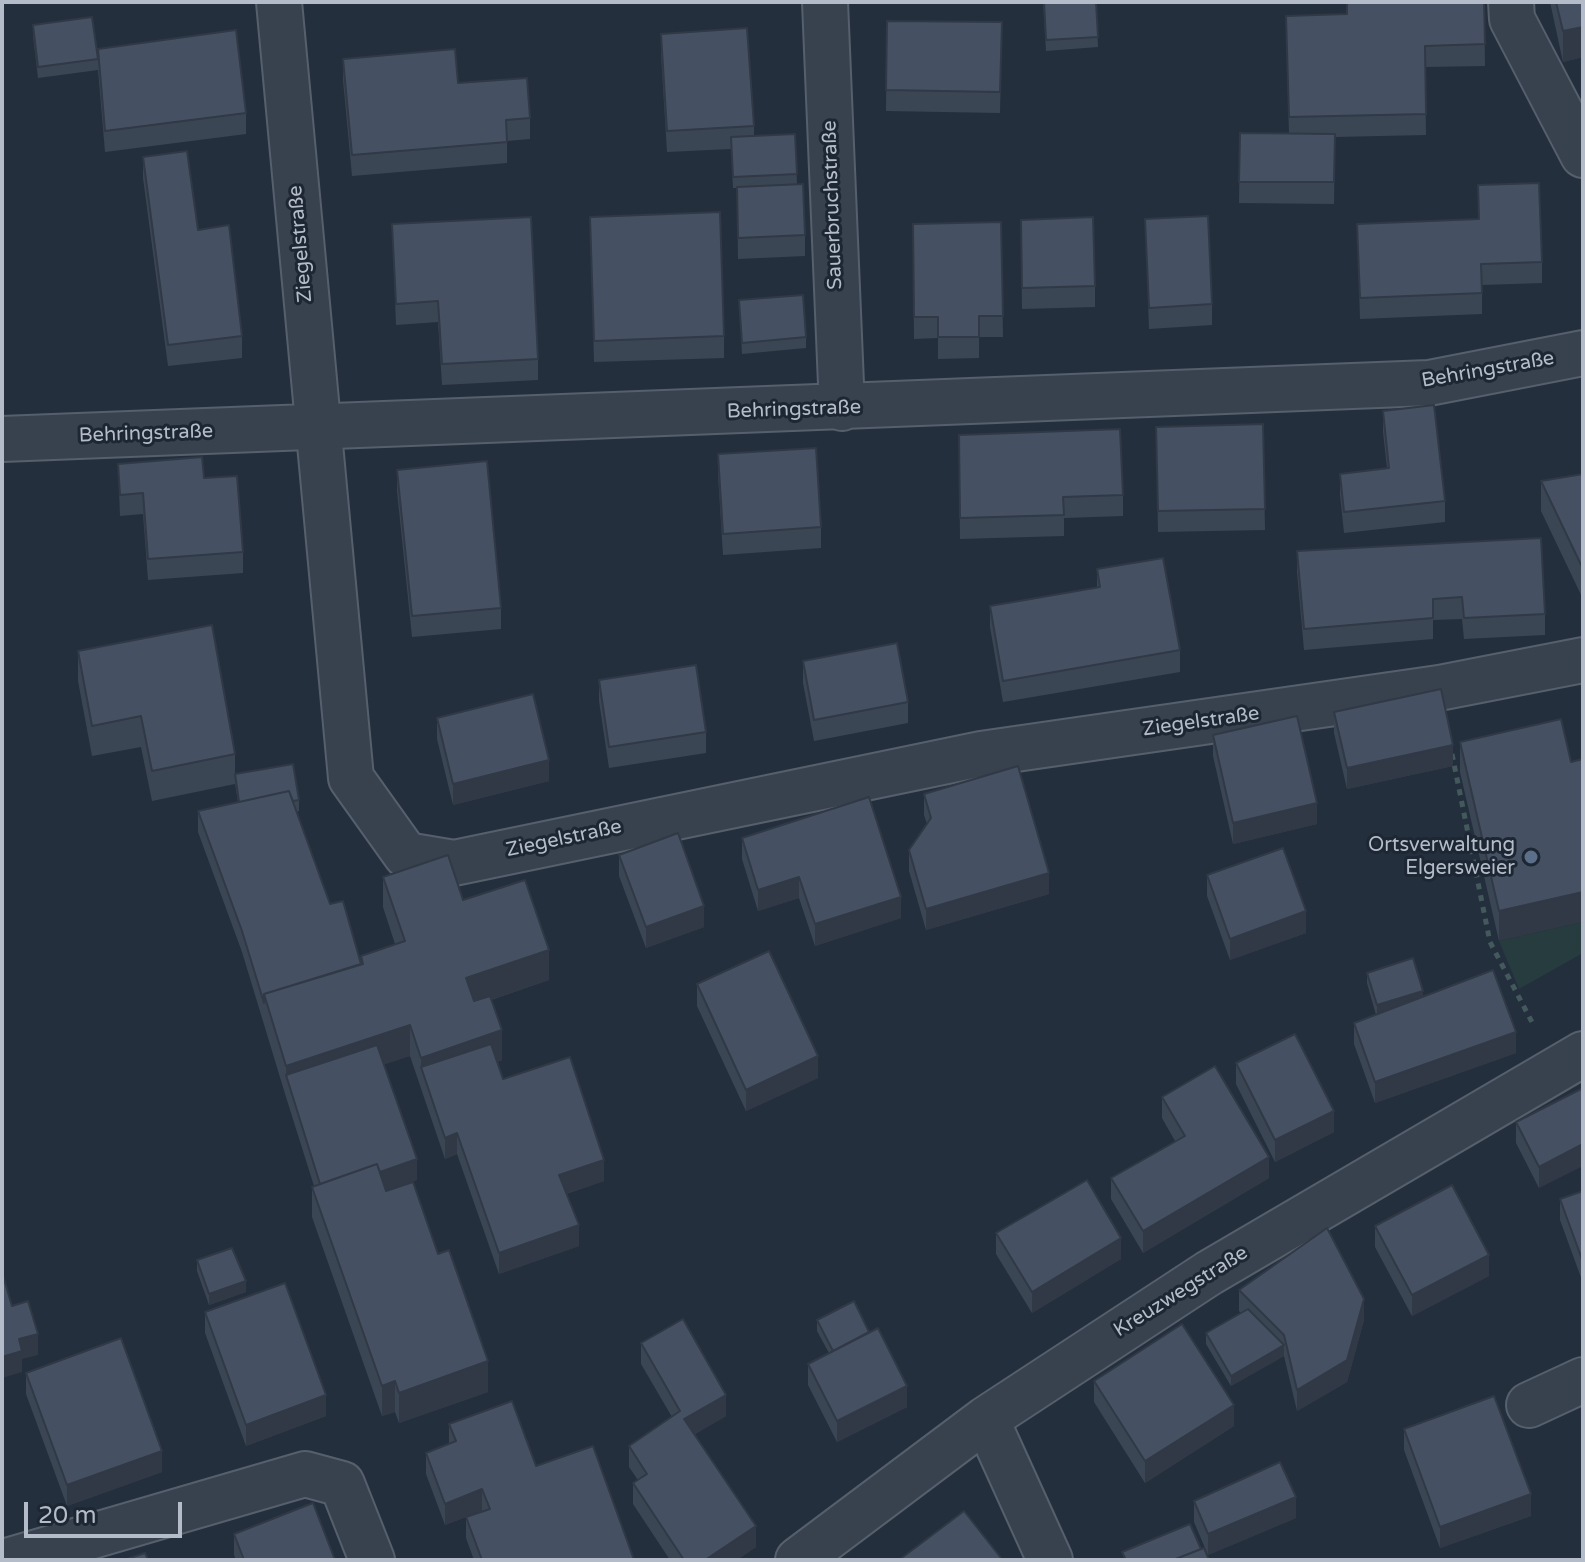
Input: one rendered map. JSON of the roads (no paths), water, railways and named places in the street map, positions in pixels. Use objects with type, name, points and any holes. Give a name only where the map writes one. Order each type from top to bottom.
[{"type":"street","name":"Ziegelstraße","points":[[279,2],[351,778],[406,855],[454,863],[981,754],[1439,688],[1583,660]]},
{"type":"street","name":"Sauerbruchstraße","points":[[825,2],[842,408]]},
{"type":"street","points":[[1511,2],[1512,19],[1583,155]]},
{"type":"street","name":"Behringstraße","points":[[2,439],[1429,383],[1583,353]]},
{"type":"street","name":"Kreuzwegstraße","points":[[798,1560],[986,1419],[1209,1273],[1570,1062]]},
{"type":"street","points":[[1529,1405],[1583,1380]]},
{"type":"street","points":[[986,1419],[1050,1560]]},
{"type":"street","points":[[10,1560],[305,1474],[342,1484],[372,1560]]},
{"type":"place","name":"Ortsverwaltung Elgersweier","points":[[1531,857]]}]
